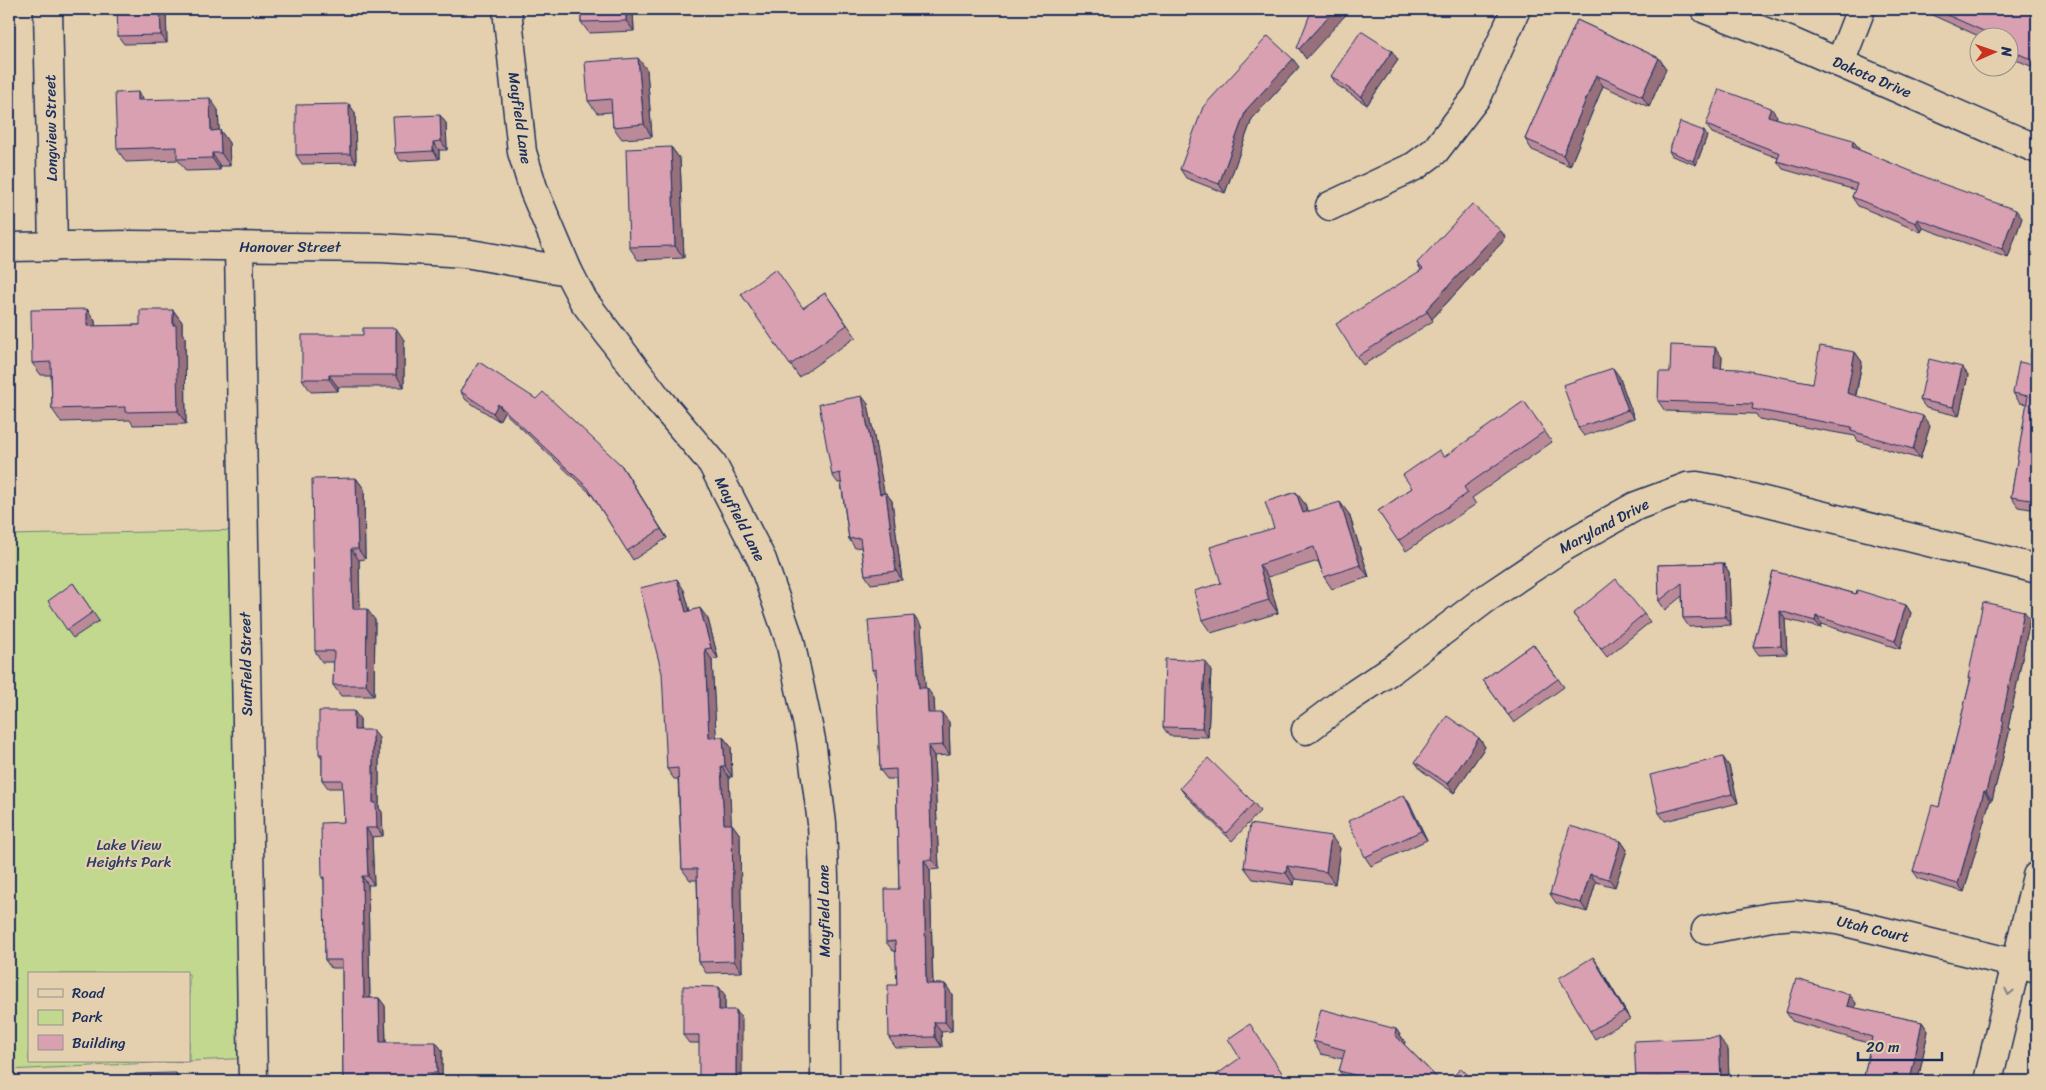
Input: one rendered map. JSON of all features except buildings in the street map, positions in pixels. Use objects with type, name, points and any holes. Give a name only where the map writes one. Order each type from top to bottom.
[{"type":"street","name":"Longview Street","points":[[48,9],[53,247]]},
{"type":"street","name":"Mayfield Lane","points":[[507,9],[522,152],[534,192],[568,272],[583,300],[657,398],[712,463],[762,560],[790,640],[811,740],[822,823],[825,1081]]},
{"type":"street","points":[[1330,206],[1415,166],[1435,151],[1478,95],[1516,9]]},
{"type":"street","name":"Dakota Drive","points":[[1706,9],[1840,63],[2037,148]]},
{"type":"street","points":[[1840,63],[1861,9]]},
{"type":"street","name":"Hanover Street","points":[[9,247],[240,246],[381,248],[465,253],[568,272]]},
{"type":"street","name":"Sunfield Street","points":[[240,246],[253,1081]]},
{"type":"street","name":"Maryland Drive","points":[[1306,730],[1343,702],[1394,668],[1484,600],[1560,549],[1636,506],[1687,487],[1697,486],[1720,490],[2037,569]]},
{"type":"street","points":[[1988,1081],[2026,966],[2037,876]]},
{"type":"street","name":"Utah Court","points":[[1706,930],[1771,916],[1803,916],[1837,920],[2026,966]]},
{"type":"green space","name":"Lake View Heights Park","points":[[244,530],[252,1058],[190,1061],[190,972],[28,972],[28,1062],[171,1062],[9,1070],[9,535]]}]
